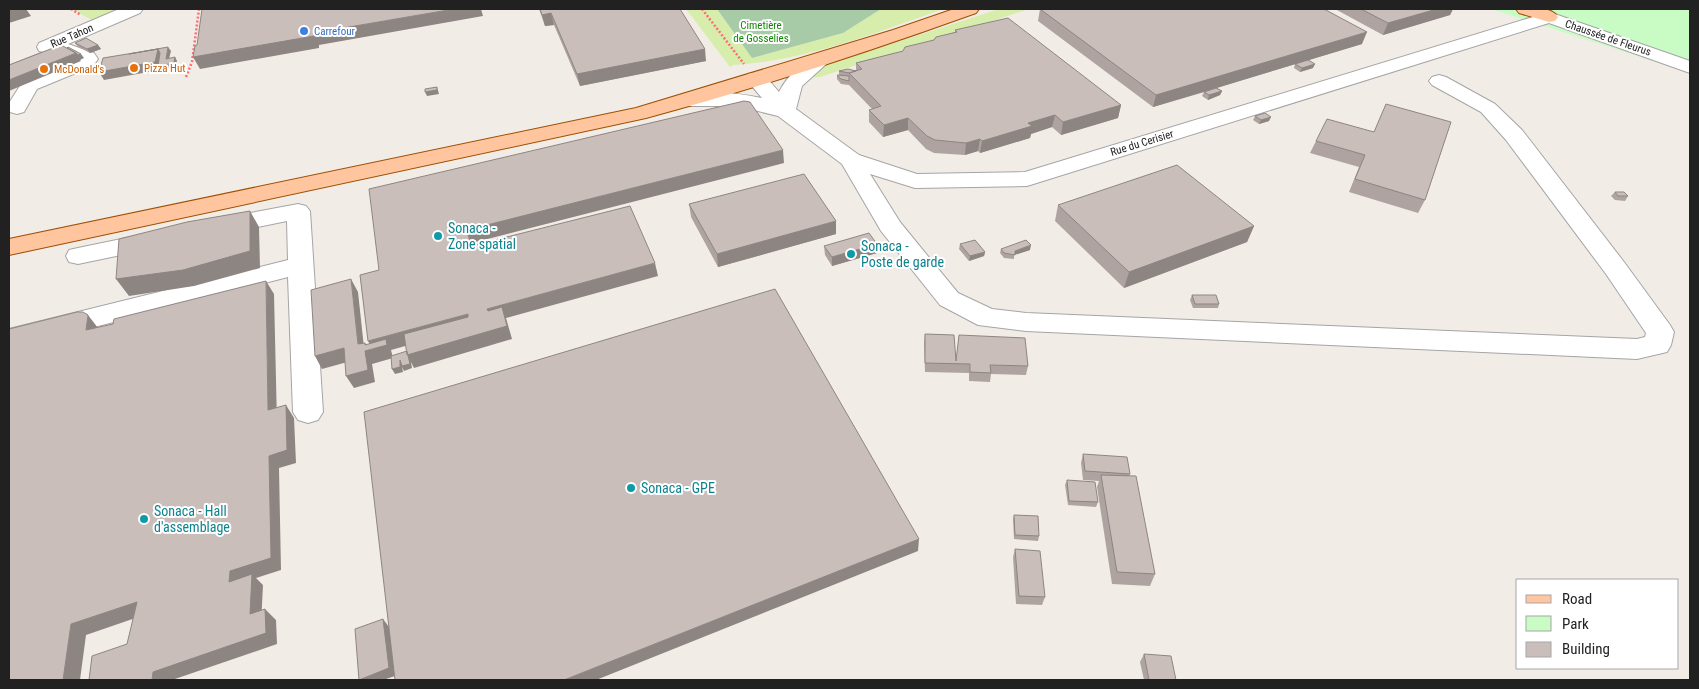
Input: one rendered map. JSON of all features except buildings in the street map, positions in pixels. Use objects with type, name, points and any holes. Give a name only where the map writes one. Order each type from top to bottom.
[{"type":"main road","points":[[9,247],[629,116],[690,100],[900,34],[970,9]]},
{"type":"main road","name":"Chaussée de Fleurus","points":[[1525,9],[1549,17]]},
{"type":"main road","points":[[9,232],[473,131],[571,115],[709,84],[755,78]]},
{"type":"street","name":"Rue Tahon","points":[[9,62],[134,9]]},
{"type":"street","name":"Rue du Cerisier","points":[[755,78],[785,112],[851,160],[915,181],[1027,179],[1549,17]]},
{"type":"street","name":"Chaussée de Fleurus","points":[[1549,17],[1690,67]]},
{"type":"street","points":[[9,73],[66,50],[72,50],[87,57],[88,60],[30,85],[23,94],[17,108]]},
{"type":"street","points":[[690,100],[722,98],[750,101],[785,112],[787,94],[795,80],[824,57]]},
{"type":"street","points":[[851,160],[890,226],[949,299],[987,318],[1026,322],[1637,349],[1657,346],[1660,332],[1615,268],[1514,136],[1488,108],[1439,81]]},
{"type":"street","points":[[78,256],[298,211],[308,412]]},
{"type":"street","points":[[9,339],[301,265]]},
{"type":"path","points":[[186,77],[192,62],[200,9]]},
{"type":"path","points":[[702,9],[755,78]]},
{"type":"green space","points":[[71,9],[119,9],[92,20]]},
{"type":"green space","points":[[686,9],[717,9],[752,58],[843,33],[881,9],[943,9],[813,52],[730,67]]},
{"type":"green space","name":"Cimetière de Gosselies","points":[[717,9],[881,9],[843,33],[752,58]]},
{"type":"green space","points":[[999,9],[1029,9],[820,77],[806,78],[807,71]]},
{"type":"green space","points":[[1491,9],[1690,9],[1690,73]]},
{"type":"place","name":"Carrefour","points":[[304,31]]},
{"type":"place","name":"Pizza Hut","points":[[134,68]]},
{"type":"place","name":"McDonald's","points":[[44,69]]},
{"type":"place","name":"Sonaca - Zone spatial","points":[[438,236]]},
{"type":"place","name":"Sonaca - Poste de garde","points":[[851,254]]},
{"type":"place","name":"Sonaca - GPE","points":[[631,488]]},
{"type":"place","name":"Sonaca - Hall d'assemblage","points":[[144,519]]}]
